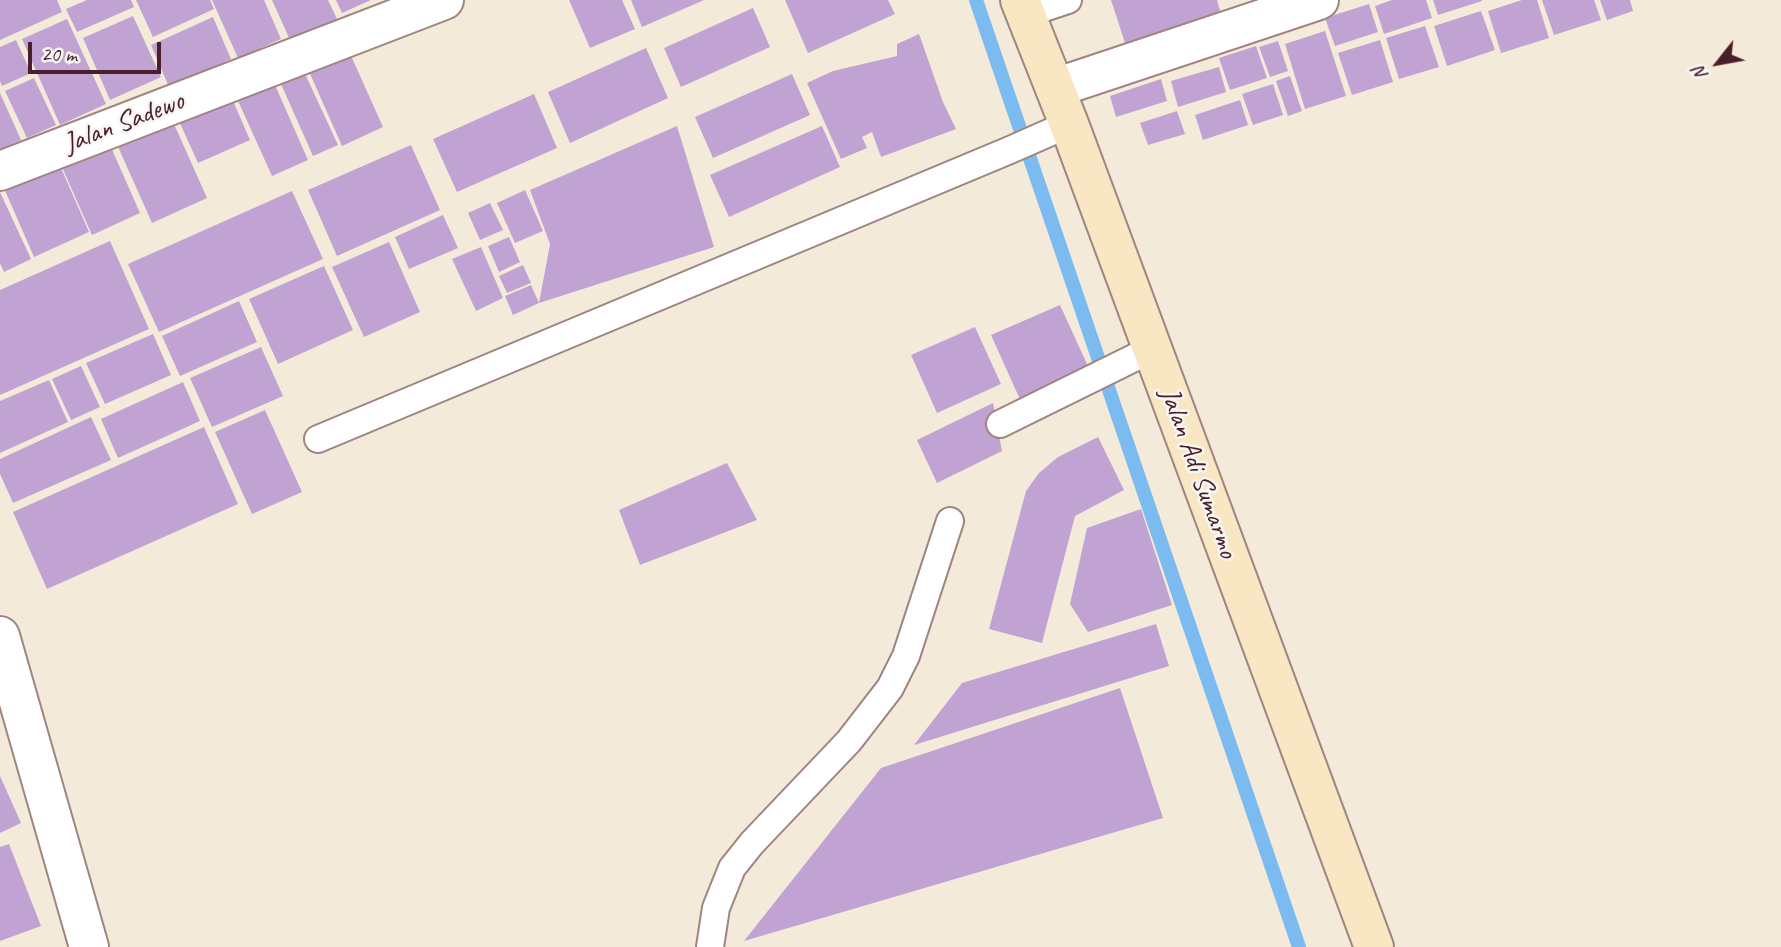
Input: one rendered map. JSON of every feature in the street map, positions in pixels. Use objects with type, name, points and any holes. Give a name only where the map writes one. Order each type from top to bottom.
[{"type":"main road","name":"Jalan Adi Sumarmo","points":[[1023,7],[1055,88],[1054,131],[1125,362],[1366,945]]},
{"type":"street","name":"Jalan Sadewo","points":[[0,171],[444,0]]},
{"type":"street","points":[[1055,88],[1319,0]]},
{"type":"street","points":[[0,636],[89,947]]},
{"type":"lane","points":[[1023,7],[1068,0]]},
{"type":"lane","points":[[318,439],[1054,131]]},
{"type":"lane","points":[[1000,424],[1125,362]]},
{"type":"lane","points":[[710,947],[716,908],[732,868],[752,843],[849,741],[890,688],[906,656],[950,521]]},
{"type":"building","points":[[0,0],[57,0],[62,12],[0,40]]},
{"type":"building","points":[[87,0],[131,0],[134,7],[77,32],[66,9]]},
{"type":"building","points":[[136,0],[210,0],[214,9],[153,37]]},
{"type":"building","points":[[212,0],[264,0],[281,39],[238,58]]},
{"type":"building","points":[[272,0],[328,0],[337,19],[290,40]]},
{"type":"building","points":[[336,0],[371,0],[342,13]]},
{"type":"building","points":[[569,0],[622,0],[635,29],[590,48]]},
{"type":"building","points":[[631,0],[704,0],[642,27]]},
{"type":"building","points":[[785,0],[888,0],[895,14],[808,53]]},
{"type":"building","points":[[1111,0],[1217,0],[1222,18],[1127,49]]},
{"type":"building","points":[[1392,0],[1426,0],[1432,18],[1384,34],[1375,6]]},
{"type":"building","points":[[1433,0],[1482,0],[1482,1],[1438,15]]},
{"type":"building","points":[[1522,0],[1537,0],[1549,38],[1501,53],[1488,11]]},
{"type":"building","points":[[1542,0],[1594,0],[1601,20],[1554,35]]},
{"type":"building","points":[[1600,0],[1630,0],[1633,11],[1607,20]]},
{"type":"building","points":[[1369,4],[1378,32],[1335,46],[1325,18]]},
{"type":"building","points":[[753,8],[770,47],[681,87],[664,48]]},
{"type":"building","points":[[1481,11],[1495,50],[1447,66],[1434,26]]},
{"type":"building","points":[[133,16],[161,77],[110,100],[83,38]]},
{"type":"building","points":[[213,17],[231,59],[169,87],[151,45]]},
{"type":"building","points":[[67,19],[106,104],[60,125],[22,39]]},
{"type":"building","points":[[1425,26],[1439,67],[1399,79],[1386,38]]},
{"type":"building","points":[[1325,31],[1346,96],[1305,109],[1285,44]]},
{"type":"building","points":[[919,34],[943,102],[956,129],[881,157],[872,132],[862,137],[867,148],[841,159],[807,83],[833,71],[897,56],[897,44]]},
{"type":"building","points":[[16,40],[31,73],[2,86],[0,47]]},
{"type":"building","points":[[1380,40],[1393,82],[1352,95],[1338,53]]},
{"type":"building","points":[[1278,41],[1288,71],[1270,77],[1259,47]]},
{"type":"building","points":[[1256,46],[1267,78],[1230,90],[1219,58]]},
{"type":"building","points":[[646,48],[668,98],[570,143],[548,92]]},
{"type":"building","points":[[348,49],[383,127],[342,146],[307,67]]},
{"type":"building","points":[[301,65],[338,145],[313,156],[277,75]]},
{"type":"building","points":[[1219,67],[1226,92],[1178,107],[1171,81]]},
{"type":"building","points":[[792,74],[810,115],[713,158],[695,117]]},
{"type":"building","points":[[271,76],[308,160],[272,176],[234,92]]},
{"type":"building","points":[[1290,76],[1302,111],[1288,116],[1276,81]]},
{"type":"building","points":[[34,78],[56,125],[27,138],[5,91]]},
{"type":"building","points":[[1161,79],[1167,101],[1116,117],[1110,96]]},
{"type":"building","points":[[1273,84],[1283,115],[1253,125],[1242,94]]},
{"type":"building","points":[[227,87],[250,140],[198,163],[174,110]]},
{"type":"building","points":[[0,93],[21,140],[0,149]]},
{"type":"building","points":[[534,94],[557,148],[457,192],[433,139]]},
{"type":"building","points":[[1240,100],[1248,125],[1203,140],[1195,115]]},
{"type":"building","points":[[1177,111],[1185,134],[1148,145],[1140,123]]},
{"type":"building","points":[[170,115],[207,198],[152,223],[115,140]]},
{"type":"building","points":[[677,126],[714,247],[539,303],[550,244],[530,190]]},
{"type":"building","points":[[822,126],[840,167],[729,217],[710,175]]},
{"type":"building","points":[[110,145],[140,213],[92,235],[62,167]]},
{"type":"building","points":[[411,145],[440,210],[337,256],[308,190]]},
{"type":"building","points":[[58,161],[89,232],[34,257],[3,186]]},
{"type":"building","points":[[525,190],[543,231],[515,243],[497,203]]},
{"type":"building","points":[[292,191],[323,259],[159,332],[128,264]]},
{"type":"building","points":[[0,192],[31,259],[4,272],[0,263]]},
{"type":"building","points":[[490,203],[503,230],[480,240],[468,213]]},
{"type":"building","points":[[443,215],[458,248],[409,269],[395,237]]},
{"type":"building","points":[[509,237],[520,262],[499,272],[488,246]]},
{"type":"building","points":[[110,241],[149,329],[0,395],[0,290]]},
{"type":"building","points":[[389,242],[420,312],[364,337],[332,267]]},
{"type":"building","points":[[481,247],[503,298],[476,311],[452,259]]},
{"type":"building","points":[[523,265],[531,283],[507,293],[499,276]]},
{"type":"building","points":[[324,266],[353,330],[278,364],[249,299]]},
{"type":"building","points":[[531,285],[539,303],[513,315],[505,296]]},
{"type":"building","points":[[239,301],[257,342],[180,376],[162,336]]},
{"type":"building","points":[[1060,305],[1092,375],[1023,406],[991,335]]},
{"type":"building","points":[[975,327],[1001,384],[937,413],[911,355]]},
{"type":"building","points":[[153,334],[171,375],[105,404],[86,363]]},
{"type":"building","points":[[261,347],[283,396],[212,427],[190,378]]},
{"type":"building","points":[[81,366],[100,407],[71,420],[52,379]]},
{"type":"building","points":[[49,380],[68,422],[0,453],[0,401]]},
{"type":"building","points":[[183,382],[200,421],[118,458],[101,419]]},
{"type":"building","points":[[993,403],[1002,451],[937,483],[917,440]]},
{"type":"building","points":[[265,410],[302,492],[252,514],[215,432]]},
{"type":"building","points":[[91,417],[111,460],[13,503],[0,474],[0,459]]},
{"type":"building","points":[[204,427],[238,504],[47,589],[13,512]]},
{"type":"building","points":[[1098,437],[1124,490],[1075,516],[1042,643],[989,629],[1026,491],[1039,473],[1058,457]]},
{"type":"building","points":[[727,463],[757,520],[640,565],[619,510]]},
{"type":"building","points":[[1141,509],[1172,605],[1088,632],[1070,604],[1087,528]]},
{"type":"building","points":[[1156,624],[1169,666],[914,745],[962,683]]},
{"type":"building","points":[[1120,688],[1163,818],[744,941],[881,768]]},
{"type":"building","points":[[0,776],[21,823],[0,833]]},
{"type":"building","points":[[9,844],[41,926],[0,941],[0,847]]},
{"type":"waterway","points":[[976,0],[1299,947]]}]
